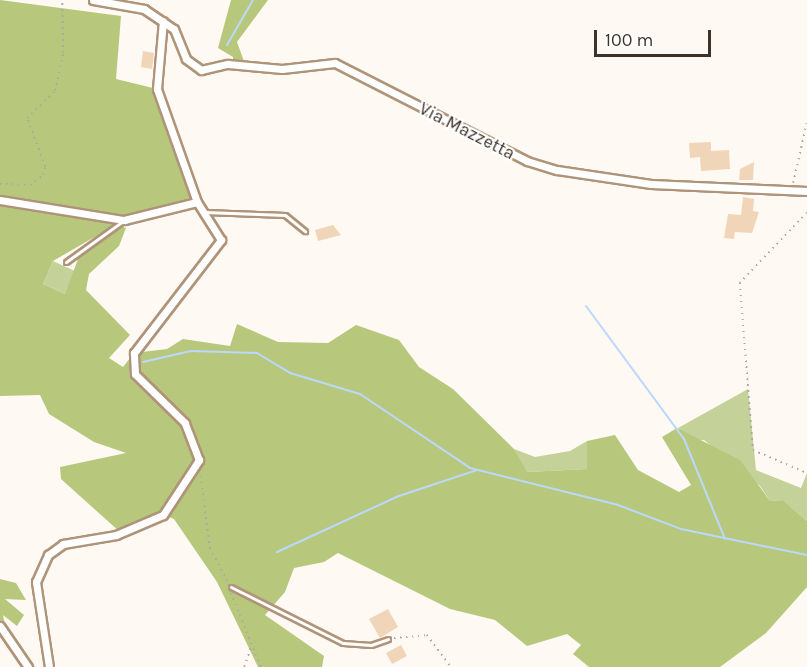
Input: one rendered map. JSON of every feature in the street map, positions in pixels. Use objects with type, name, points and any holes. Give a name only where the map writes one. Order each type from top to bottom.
[{"type":"street","points":[[49,667],[36,582],[48,555],[63,544],[116,535],[163,515],[199,460],[179,416],[135,374],[134,353],[220,247],[197,202],[157,89],[163,21],[129,4],[93,0]]},
{"type":"street","name":"Via Mazzetta","points":[[163,21],[180,38],[186,59],[201,70],[228,64],[282,69],[335,63],[526,161],[558,170],[687,187],[807,191]]},
{"type":"street","points":[[0,200],[124,220],[197,202]]},
{"type":"street","points":[[0,626],[28,667]]},
{"type":"lane","points":[[204,212],[285,215],[305,231]]},
{"type":"lane","points":[[66,262],[124,220]]},
{"type":"lane","points":[[231,587],[343,643],[372,645],[388,639]]},
{"type":"path","points":[[0,184],[30,185],[43,175],[45,167],[27,118],[55,91],[63,53],[62,0]]},
{"type":"path","points":[[792,189],[807,121]]},
{"type":"path","points":[[807,213],[740,283],[753,450],[807,473]]},
{"type":"path","points":[[199,460],[210,548],[231,587],[251,646],[261,667]]},
{"type":"path","points":[[388,639],[428,635],[451,667]]},
{"type":"path","points":[[244,667],[251,646]]},
{"type":"green space","points":[[0,0],[121,16],[116,79],[157,89],[197,202],[124,220],[53,261],[43,284],[65,294],[81,251],[118,225],[126,228],[119,246],[89,274],[86,290],[130,335],[109,358],[123,367],[134,353],[167,349],[183,339],[230,346],[237,324],[278,342],[328,343],[356,325],[399,340],[419,367],[453,389],[514,449],[527,472],[587,469],[587,441],[615,435],[638,470],[679,492],[691,485],[662,437],[677,428],[740,460],[770,501],[783,500],[807,521],[807,587],[766,633],[720,667],[589,667],[573,654],[581,645],[567,634],[527,646],[495,620],[450,609],[338,553],[324,562],[294,568],[285,592],[265,615],[324,656],[322,667],[258,667],[217,582],[174,519],[163,515],[120,532],[61,479],[60,467],[126,453],[94,442],[49,414],[40,395],[0,396]]},
{"type":"green space","points":[[231,0],[268,0],[237,42],[245,64],[233,64],[233,57],[218,48]]},
{"type":"green space","points":[[53,261],[75,271],[65,294],[43,284]]},
{"type":"green space","points":[[748,389],[756,470],[801,488],[807,473],[807,521],[783,500],[770,501],[760,486],[704,440],[692,440],[678,428]]},
{"type":"green space","points":[[587,441],[588,469],[527,472],[516,461],[514,449],[535,457],[570,451]]},
{"type":"green space","points":[[0,579],[16,583],[26,600],[5,599],[24,615],[17,626],[3,615],[8,640],[0,626]]},
{"type":"building","points":[[143,51],[154,53],[152,69],[141,67]]},
{"type":"building","points":[[711,142],[711,151],[729,150],[730,169],[701,171],[700,157],[690,158],[689,143]]},
{"type":"building","points":[[754,162],[753,180],[739,180],[740,169]]},
{"type":"building","points":[[743,197],[754,199],[753,211],[759,212],[752,233],[735,232],[734,239],[724,238],[728,214],[741,215]]},
{"type":"building","points":[[333,225],[341,235],[318,241],[315,230]]},
{"type":"building","points":[[388,609],[398,627],[380,638],[369,619]]},
{"type":"building","points":[[401,645],[407,656],[392,664],[386,653]]},
{"type":"waterway","points":[[227,45],[253,0]]},
{"type":"waterway","points":[[586,306],[684,439],[725,539]]},
{"type":"waterway","points":[[143,362],[191,351],[257,353],[290,373],[360,394],[470,468],[618,505],[681,529],[807,555]]},
{"type":"waterway","points":[[277,552],[399,496],[477,470]]}]
